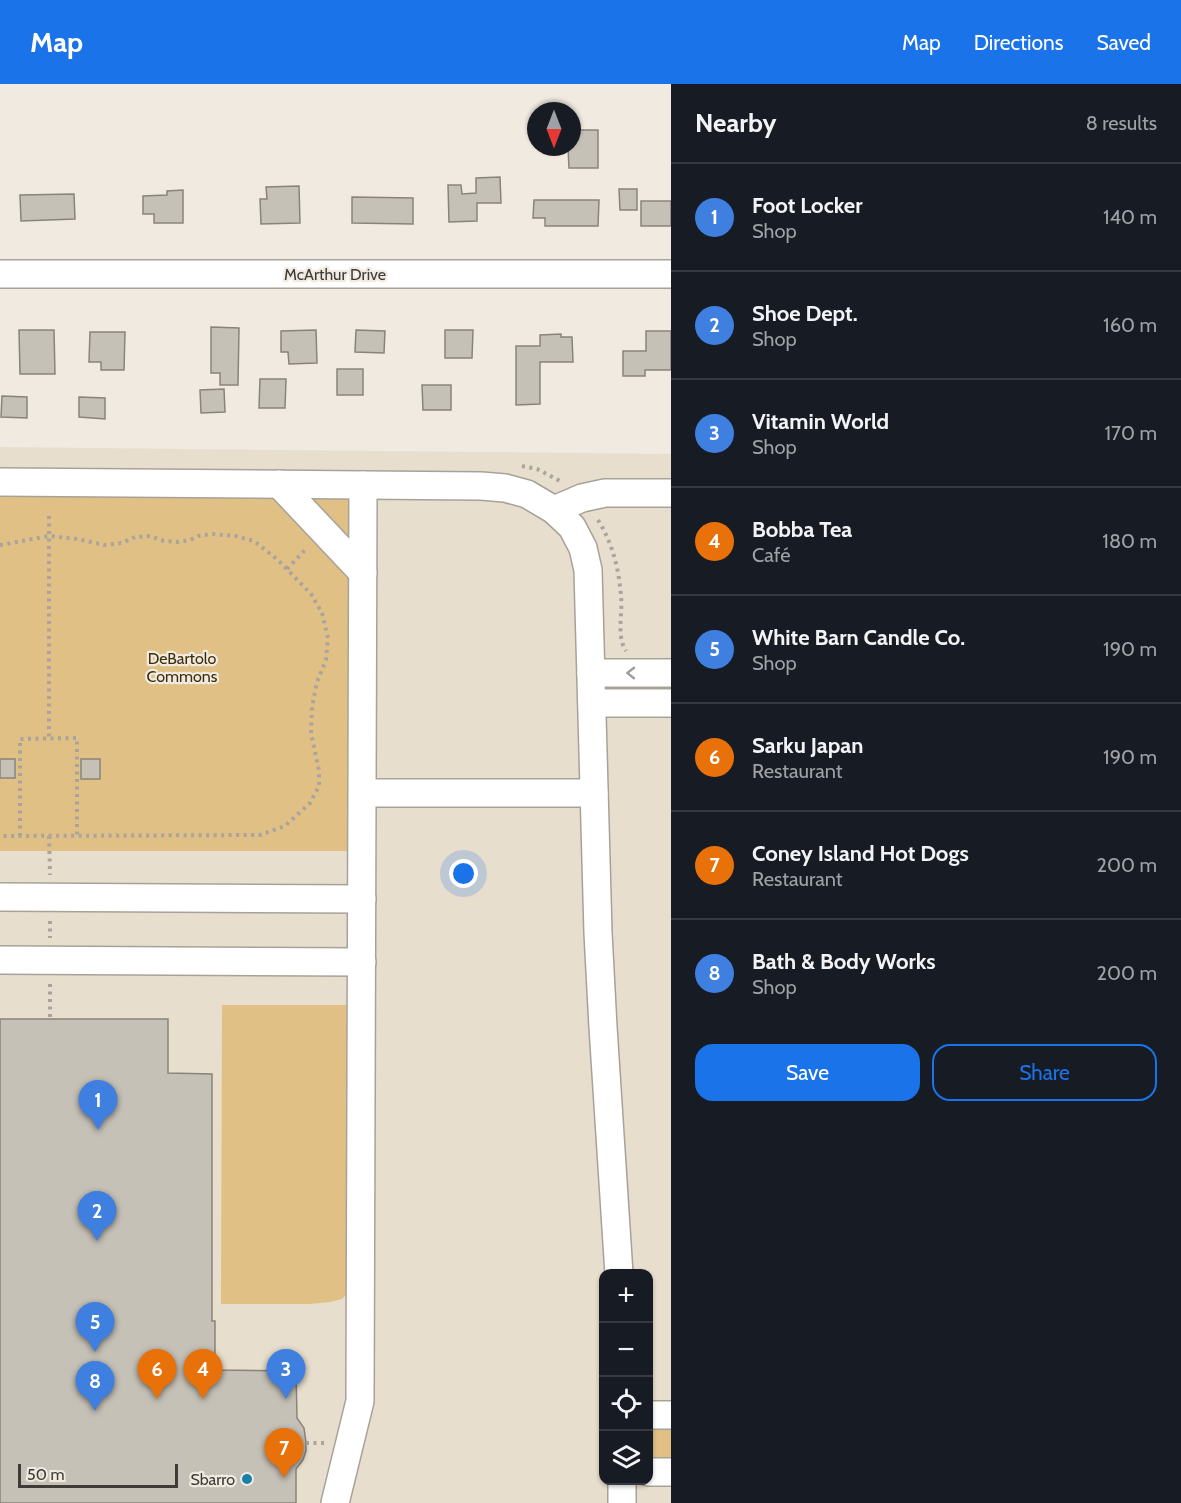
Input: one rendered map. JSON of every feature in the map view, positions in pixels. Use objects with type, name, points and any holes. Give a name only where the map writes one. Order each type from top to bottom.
[{"type":"street","name":"McArthur Drive","points":[[0,274],[671,274]]},
{"type":"street","points":[[0,482],[481,486],[505,488],[527,494],[554,510],[572,527],[584,548],[588,570],[598,933],[619,1269]]},
{"type":"street","points":[[279,484],[363,573]]},
{"type":"street","points":[[335,1503],[360,1401],[363,485]]},
{"type":"street","points":[[554,510],[582,498],[605,493],[671,493]]},
{"type":"street","points":[[591,673],[671,674]]},
{"type":"street","points":[[592,703],[671,703]]},
{"type":"street","points":[[363,793],[594,794]]},
{"type":"street","points":[[0,897],[362,899]]},
{"type":"street","points":[[0,960],[362,962]]},
{"type":"street","points":[[653,1415],[671,1415]]},
{"type":"street","points":[[653,1472],[671,1472]]},
{"type":"street","points":[[622,1485],[622,1503]]},
{"type":"path","points":[[49,516],[50,739]]},
{"type":"path","points":[[604,531],[616,562],[621,596],[622,634]]},
{"type":"path","points":[[286,569],[324,532]]},
{"type":"path","points":[[0,545],[49,536],[105,545],[122,543],[135,537],[150,536],[164,541],[178,542],[212,534],[235,536],[254,541],[311,594],[322,614],[327,638],[326,660],[317,682],[312,707],[311,733],[319,771],[319,786],[310,803],[285,825],[260,835],[0,836]]},
{"type":"path","points":[[20,836],[20,739],[77,738],[77,836]]},
{"type":"path","points":[[50,836],[50,1019]]},
{"type":"shaded area","points":[[0,447],[671,454],[671,1503],[0,1503]]},
{"type":"green space","name":"DeBartolo Commons","points":[[0,482],[363,485],[362,851],[0,851]]},
{"type":"green space","points":[[222,1005],[349,1005],[350,1289],[342,1299],[309,1304],[221,1304]]},
{"type":"green space","points":[[653,1415],[671,1415],[671,1472],[653,1472]]},
{"type":"building","points":[[581,130],[598,130],[598,168],[569,168],[568,156],[581,156]]},
{"type":"building","points":[[500,177],[501,203],[477,203],[477,221],[449,222],[448,185],[461,185],[462,194],[476,193],[476,178]]},
{"type":"building","points":[[299,186],[300,223],[261,224],[260,199],[267,199],[266,187]]},
{"type":"building","points":[[619,189],[637,189],[637,210],[620,210]]},
{"type":"building","points":[[183,190],[183,223],[154,223],[154,214],[143,214],[143,196],[167,195],[167,191]]},
{"type":"building","points":[[74,194],[75,219],[21,221],[20,195]]},
{"type":"building","points":[[352,197],[413,198],[413,224],[352,223]]},
{"type":"building","points":[[534,200],[599,200],[598,226],[545,226],[545,218],[533,218]]},
{"type":"building","points":[[641,201],[671,201],[671,226],[641,226]]},
{"type":"building","points":[[211,327],[239,328],[238,385],[220,385],[220,373],[211,373]]},
{"type":"building","points":[[19,330],[54,330],[55,374],[20,374]]},
{"type":"building","points":[[316,330],[317,363],[289,364],[288,352],[281,352],[281,331]]},
{"type":"building","points":[[356,330],[385,331],[384,353],[355,352]]},
{"type":"building","points":[[445,330],[473,330],[472,358],[445,358]]},
{"type":"building","points":[[646,331],[671,331],[671,370],[645,370],[645,376],[623,376],[623,351],[646,351]]},
{"type":"building","points":[[90,332],[125,332],[124,370],[101,370],[101,362],[89,362]]},
{"type":"building","points":[[561,334],[561,337],[572,337],[573,362],[540,362],[540,404],[516,405],[516,346],[540,346],[540,335]]},
{"type":"building","points":[[337,369],[363,369],[363,395],[337,395]]},
{"type":"building","points":[[260,379],[286,379],[285,408],[259,408]]},
{"type":"building","points":[[422,385],[451,385],[451,410],[423,410]]},
{"type":"building","points":[[224,389],[225,412],[201,413],[200,390]]},
{"type":"building","points":[[2,396],[27,397],[27,418],[1,417]]},
{"type":"building","points":[[79,397],[105,398],[105,419],[79,417]]},
{"type":"building","points":[[0,759],[15,759],[15,778],[0,778]]},
{"type":"building","points":[[81,759],[100,759],[100,779],[81,779]]},
{"type":"building","points":[[0,1019],[168,1019],[168,1073],[212,1074],[212,1321],[215,1321],[215,1370],[296,1371],[297,1418],[304,1428],[306,1451],[296,1469],[296,1503],[0,1503]]},
{"type":"place","name":"Foot Locker","points":[[98,1130]]},
{"type":"place","name":"Shoe Dept.","points":[[97,1241]]},
{"type":"place","name":"White Barn Candle Co.","points":[[95,1352]]},
{"type":"place","name":"Sarku Japan","points":[[157,1399]]},
{"type":"place","name":"Bobba Tea","points":[[203,1399]]},
{"type":"place","name":"Vitamin World","points":[[286,1399]]},
{"type":"place","name":"Bath & Body Works","points":[[95,1411]]},
{"type":"place","name":"Coney Island Hot Dogs","points":[[284,1478]]},
{"type":"place","name":"Sbarro","points":[[247,1479]]}]
